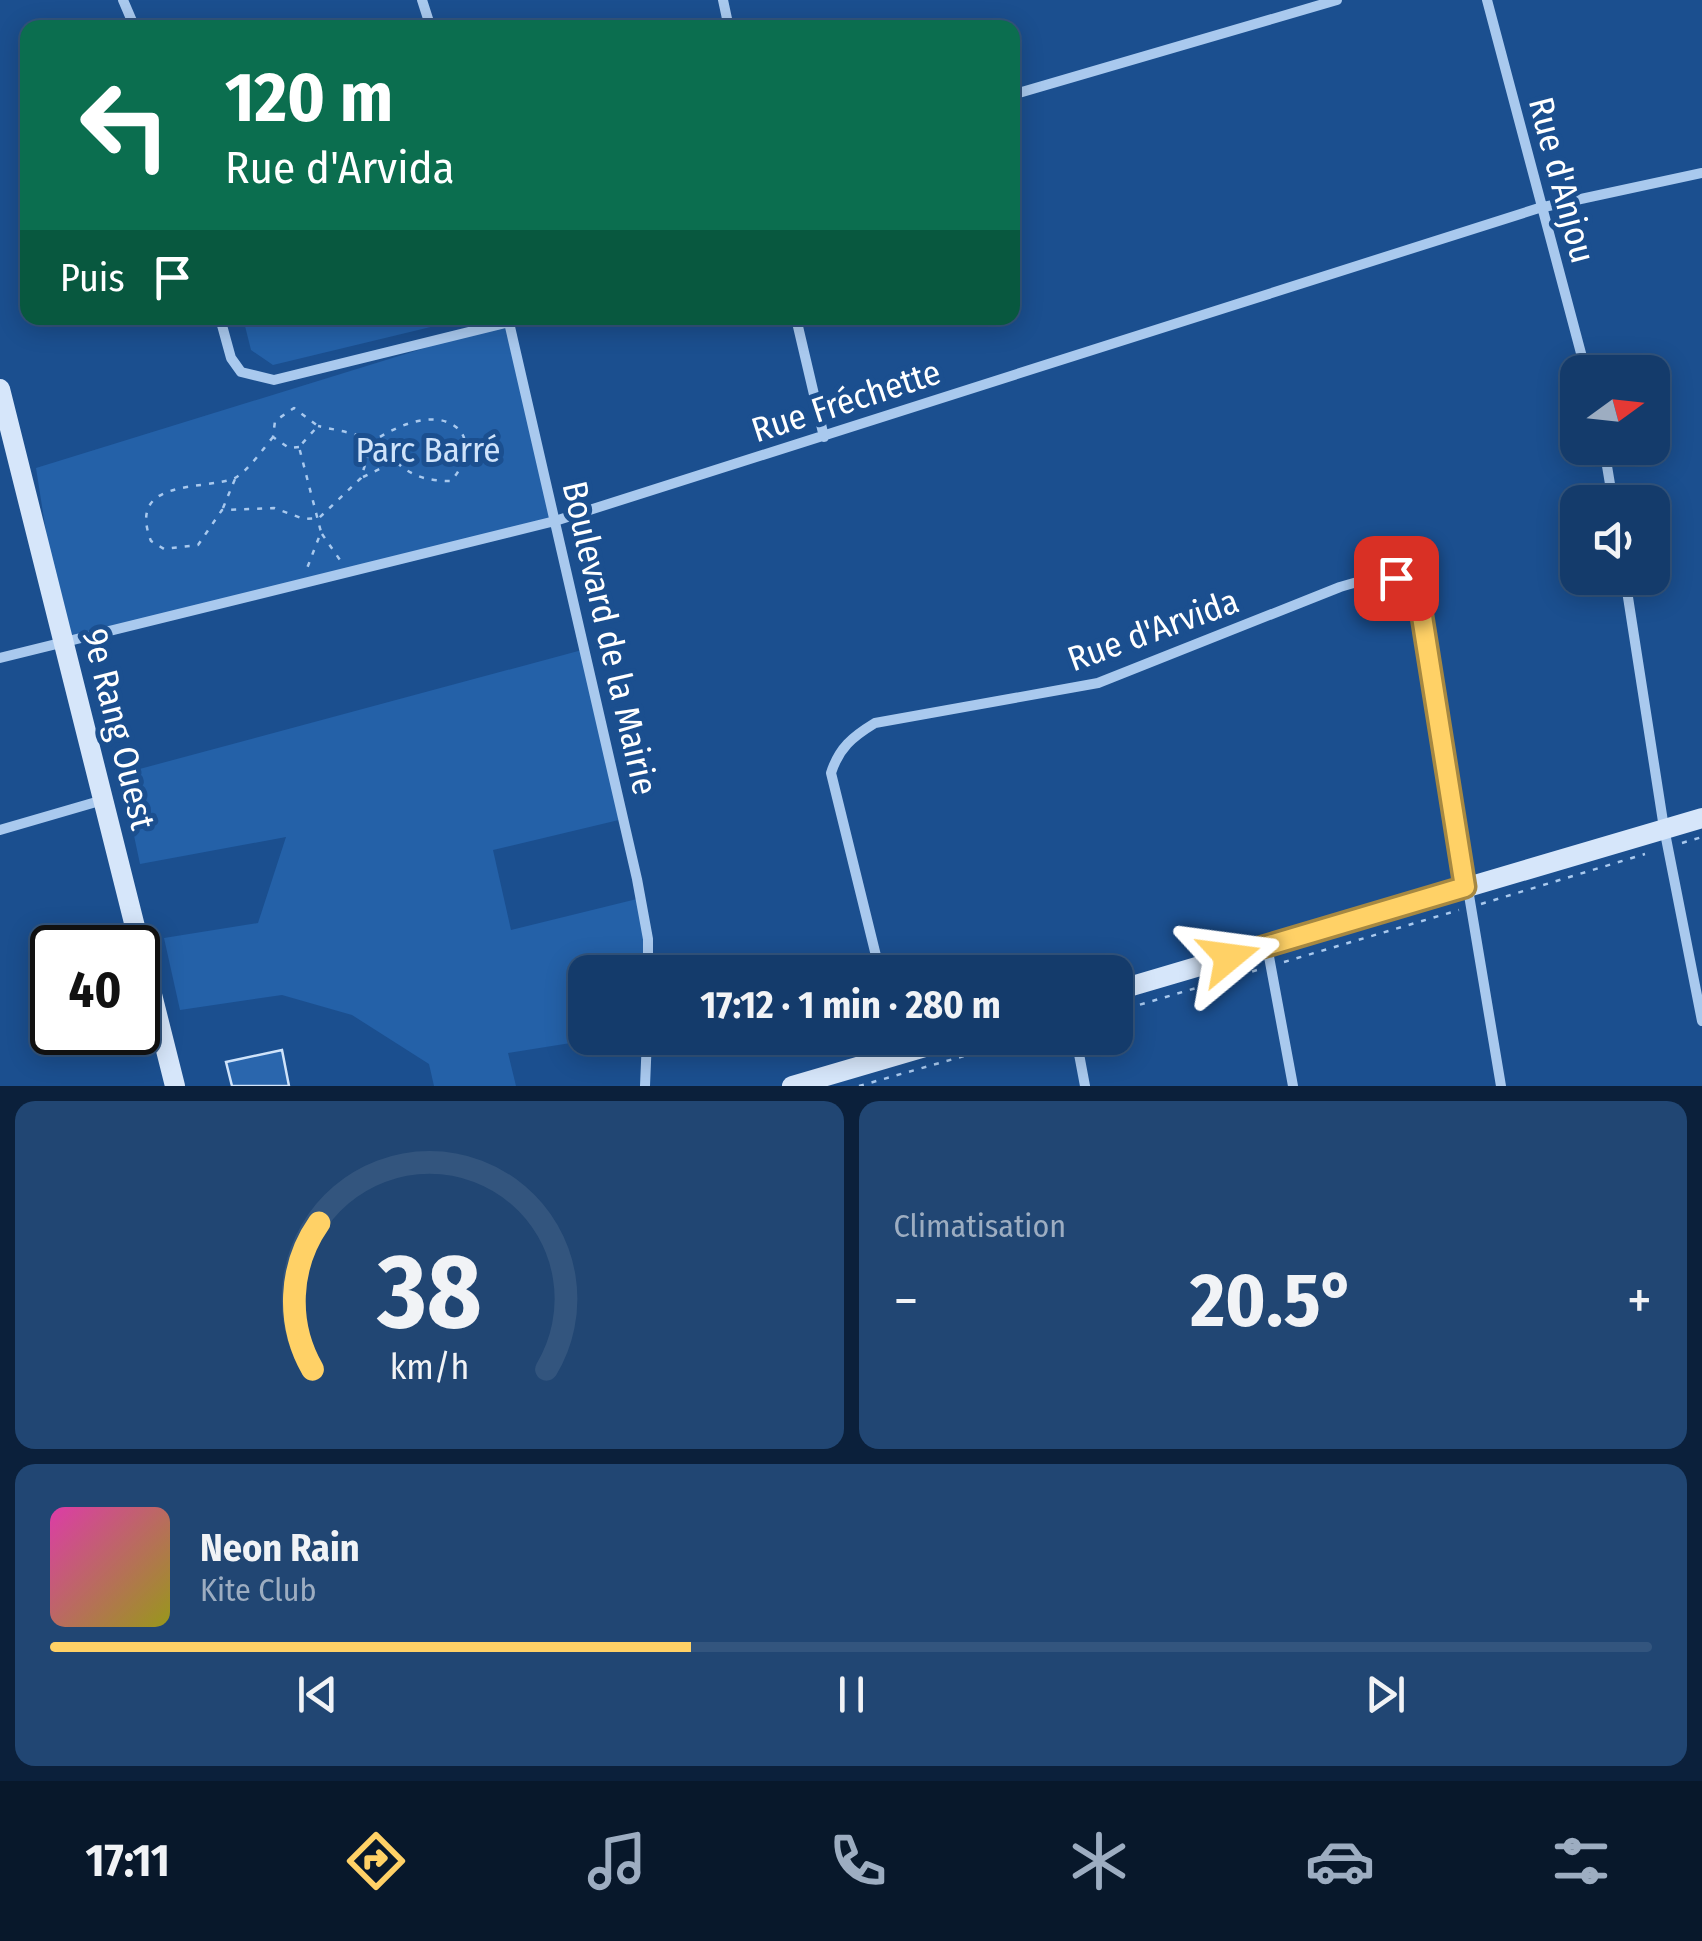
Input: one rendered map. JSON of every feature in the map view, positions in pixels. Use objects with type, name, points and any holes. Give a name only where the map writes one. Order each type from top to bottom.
[{"type":"street","points":[[1020,94],[1337,0]]},
{"type":"street","name":"Rue d'Anjou","points":[[1487,0],[1539,208],[1581,355]]},
{"type":"street","name":"Rue Fréchette","points":[[0,658],[556,521],[1539,208],[1702,173]]},
{"type":"street","points":[[222,325],[231,358],[241,372],[274,380],[488,325]]},
{"type":"street","name":"Boulevard de la Mairie","points":[[509,325],[637,879],[648,955]]},
{"type":"street","points":[[798,325],[824,438]]},
{"type":"street","name":"9e Rang Ouest","points":[[0,388],[175,1086]]},
{"type":"street","name":"Rue d'Arvida","points":[[876,955],[831,773],[837,754],[852,736],[875,724],[1098,683],[1372,577],[1396,578],[1415,591],[1421,610],[1501,1086]]},
{"type":"street","points":[[1627,595],[1666,838],[1702,1022]]},
{"type":"street","points":[[0,830],[103,800]]},
{"type":"street","points":[[1133,986],[1269,956],[1666,838],[1702,818]]},
{"type":"street","points":[[1269,956],[1293,1086]]},
{"type":"street","points":[[644,1086],[647,1055]]},
{"type":"street","points":[[792,1086],[874,1055]]},
{"type":"street","points":[[1079,1055],[1084,1086]]},
{"type":"path","points":[[236,478],[188,484],[161,494],[153,503],[147,531],[150,541],[164,549],[198,545],[222,510],[236,478],[273,438],[274,421],[294,408],[318,426],[372,442],[393,462],[426,481],[451,481],[463,468],[467,446],[458,429],[446,421],[407,425],[372,442],[361,478]]},
{"type":"path","points":[[300,448],[318,426]]},
{"type":"path","points":[[273,438],[289,448],[300,448]]},
{"type":"path","points":[[300,448],[321,532],[348,571]]},
{"type":"path","points":[[222,510],[274,508],[304,519],[319,518],[361,478],[393,462]]},
{"type":"path","points":[[302,582],[321,532]]},
{"type":"path","points":[[1133,1005],[1269,956],[1666,838],[1702,838]]},
{"type":"path","points":[[859,1086],[968,1055]]},
{"type":"green space","points":[[245,325],[439,325],[273,365],[251,350]]},
{"type":"green space","name":"Parc Barré","points":[[499,325],[510,325],[555,521],[63,640],[36,468]]},
{"type":"green space","points":[[582,650],[623,819],[493,850],[511,930],[641,898],[646,955],[568,955],[568,1043],[508,1053],[516,1086],[434,1086],[429,1064],[352,1015],[282,995],[180,1010],[164,938],[258,923],[286,837],[140,864],[121,774]]},
{"type":"building","points":[[282,1050],[289,1086],[232,1086],[226,1062]]},
{"type":"route","points":[[1229,957],[1465,887],[1421,610],[1415,591],[1396,578]]}]
